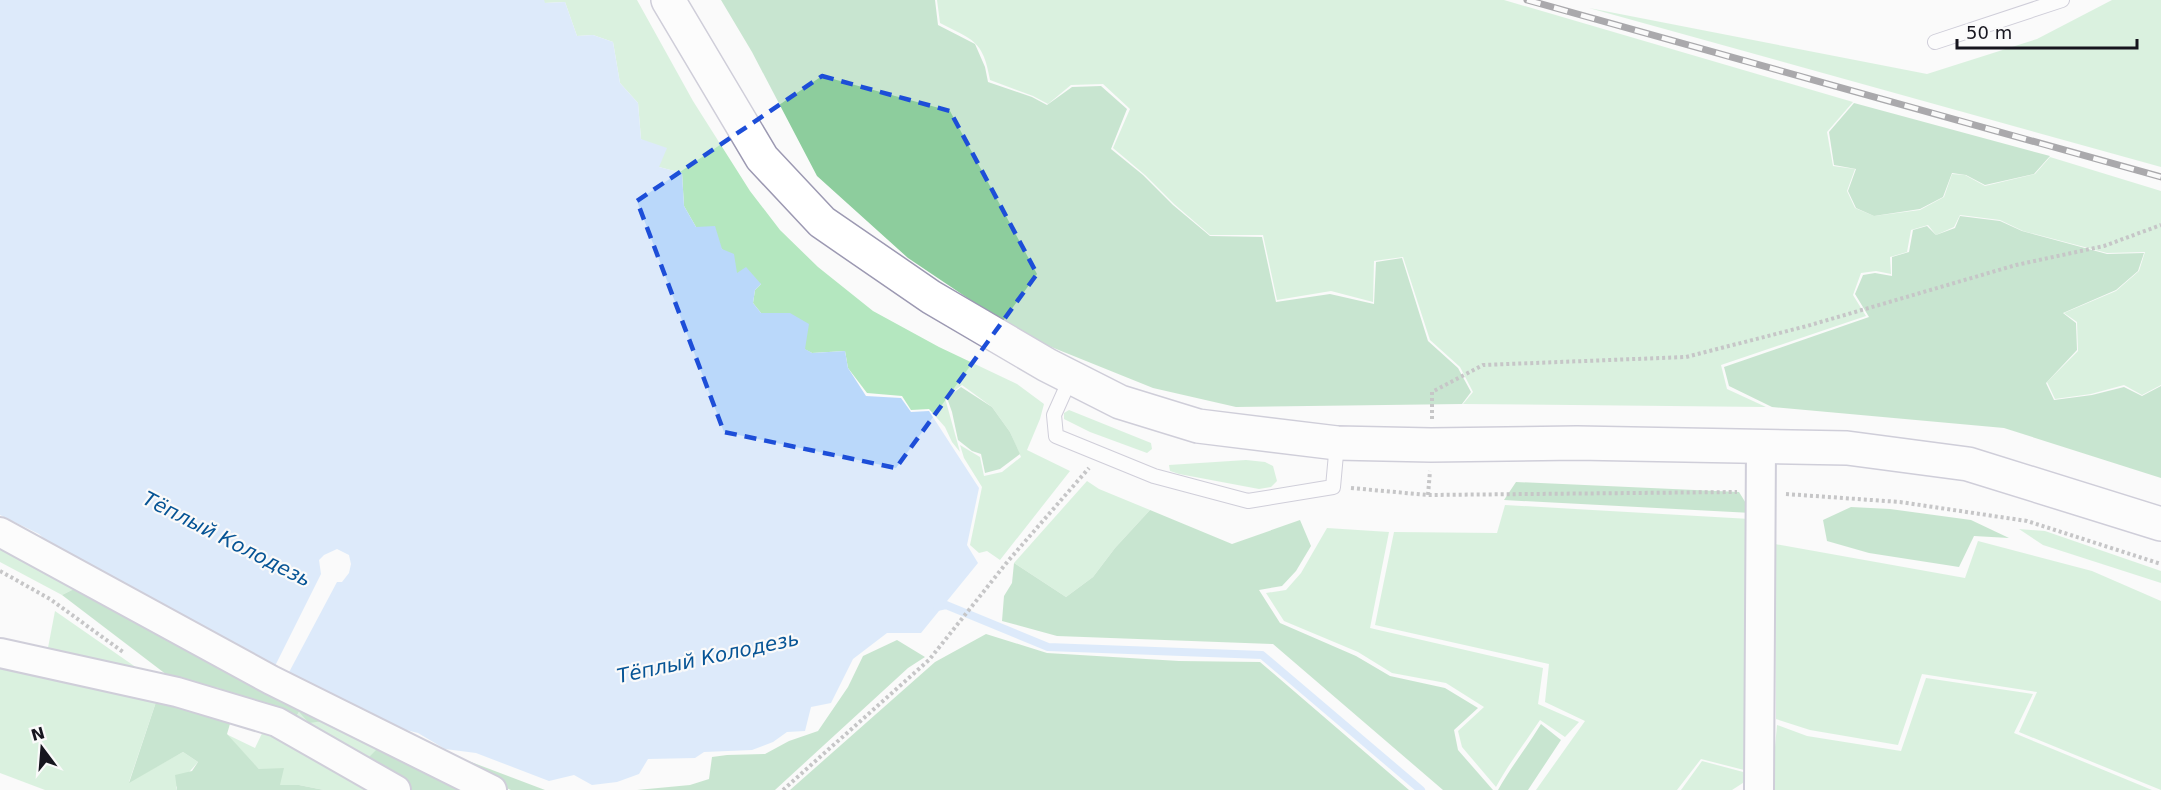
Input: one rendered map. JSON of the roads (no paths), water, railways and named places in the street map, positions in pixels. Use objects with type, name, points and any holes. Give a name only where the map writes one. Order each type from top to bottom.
[{"type":"main road","points":[[668,0],[762,158],[822,222],[931,297],[1071,377],[1120,402],[1198,426],[1337,443],[1577,443],[1847,448],[1968,464],[2161,524]]},
{"type":"street","points":[[1759,790],[1761,447]]},
{"type":"street","points":[[0,532],[271,680],[492,790]]},
{"type":"street","points":[[0,653],[177,692],[277,722],[396,790]]},
{"type":"lane","points":[[1935,42],[2062,0]]},
{"type":"lane","points":[[1071,377],[1054,415],[1056,435],[1154,476],[1248,501],[1333,487],[1337,443]]},
{"type":"water","points":[[0,0],[544,0],[545,3],[565,2],[577,36],[593,35],[613,42],[620,83],[638,103],[641,139],[667,148],[659,167],[682,173],[684,206],[696,227],[715,226],[722,249],[734,254],[737,273],[746,267],[761,284],[755,290],[753,303],[761,313],[790,313],[809,324],[805,349],[812,353],[845,351],[848,368],[866,396],[901,398],[911,412],[929,411],[979,488],[967,545],[978,563],[921,633],[887,633],[853,659],[831,703],[811,707],[805,731],[787,732],[773,742],[752,750],[704,752],[695,758],[648,759],[639,774],[617,782],[592,785],[574,775],[549,781],[476,753],[445,749],[418,733],[391,726],[358,711],[58,553],[39,534],[0,515]]},
{"type":"waterway","name":"Тёплый Колодезь","points":[[937,607],[946,605],[1048,647],[1262,655],[1421,790]]},
{"type":"railway","points":[[1527,0],[2161,177]]}]
